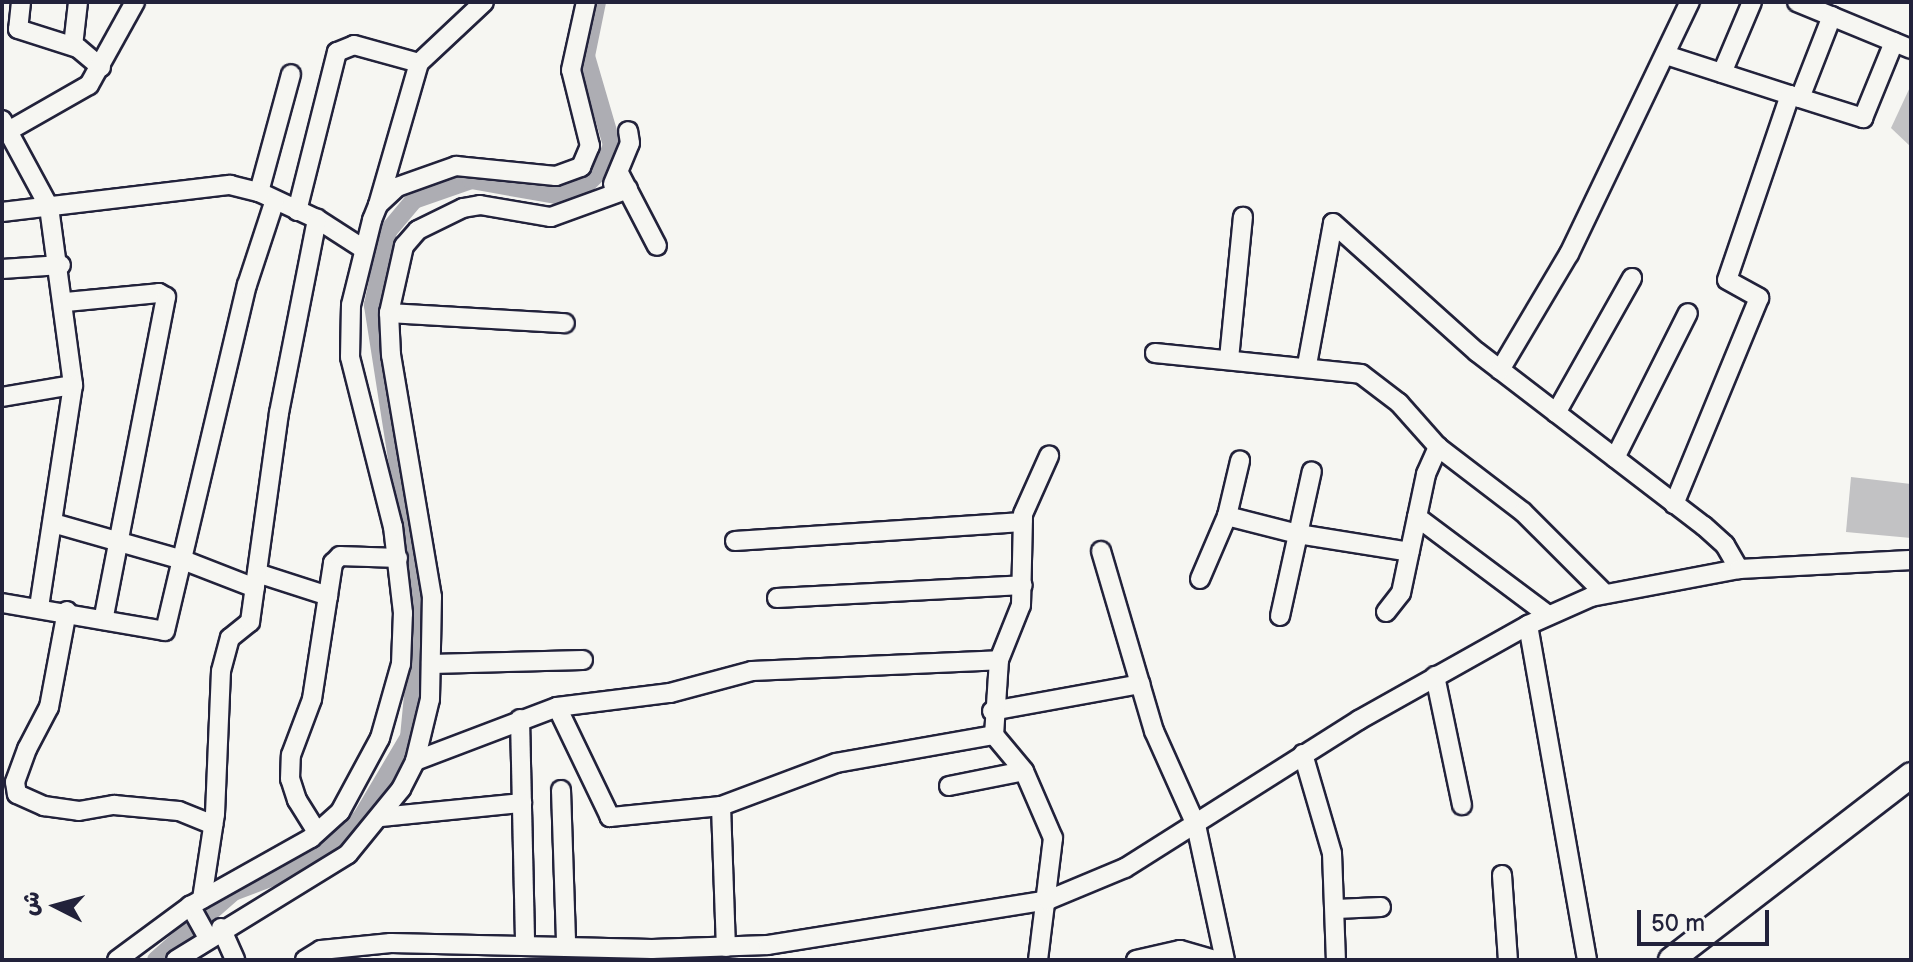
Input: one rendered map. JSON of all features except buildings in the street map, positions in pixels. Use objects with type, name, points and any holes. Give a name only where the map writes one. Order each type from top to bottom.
[{"type":"main road","points":[[1671,960],[1911,775]]},
{"type":"street","points":[[21,2],[18,29],[73,46],[101,67]]},
{"type":"street","points":[[73,46],[78,2]]},
{"type":"street","points":[[39,607],[73,385],[66,302],[49,207],[6,125],[75,94],[101,67],[135,2]]},
{"type":"street","points":[[117,960],[195,906],[317,832],[340,812],[391,705],[401,664],[398,558],[350,357],[351,305],[362,248],[378,205],[419,63],[484,2]]},
{"type":"street","points":[[378,205],[414,178],[456,166],[547,176],[581,167],[590,146],[571,70],[586,2]]},
{"type":"street","points":[[1500,370],[1569,254],[1690,2]]},
{"type":"street","points":[[1722,73],[1752,2]]},
{"type":"street","points":[[1666,55],[1863,118],[1902,46],[1797,2]]},
{"type":"street","points":[[1674,504],[1759,298],[1727,280],[1795,96],[1832,16]]},
{"type":"street","points":[[297,211],[337,52],[354,45],[419,63]]},
{"type":"street","points":[[2,603],[67,611],[165,631],[247,285],[291,74]]},
{"type":"street","points":[[628,131],[630,143],[624,181],[657,246]]},
{"type":"street","points":[[176,960],[211,933],[305,884],[348,854],[381,817],[415,761],[430,699],[432,597],[396,400],[389,313],[404,246],[418,230],[442,216],[480,205],[551,217],[606,197],[624,181]]},
{"type":"street","points":[[2,212],[230,185],[267,196],[317,219],[362,248]]},
{"type":"street","points":[[1229,359],[1243,217]]},
{"type":"street","points":[[235,960],[211,933],[195,906],[213,825],[221,671],[225,647],[250,622],[279,413],[317,219]]},
{"type":"street","points":[[1307,365],[1333,223],[1500,370],[1725,545],[1739,569]]},
{"type":"street","points":[[2,269],[61,265]]},
{"type":"street","points":[[1556,413],[1632,278]]},
{"type":"street","points":[[66,302],[159,293],[166,297],[103,620]]},
{"type":"street","points":[[389,313],[565,323]]},
{"type":"street","points":[[1615,458],[1688,313]]},
{"type":"street","points":[[1155,353],[1307,365],[1361,374],[1399,403],[1438,447],[1523,512],[1604,593]]},
{"type":"street","points":[[2,397],[73,385]]},
{"type":"street","points":[[1386,612],[1401,593],[1417,517],[1438,447]]},
{"type":"street","points":[[1038,960],[1048,900],[1053,838],[1024,771],[994,735],[992,711],[999,660],[1014,632],[1023,585],[1022,522],[1049,456]]},
{"type":"street","points":[[1200,579],[1227,516],[1240,461]]},
{"type":"street","points":[[1280,616],[1312,471]]},
{"type":"street","points":[[1227,516],[1298,534],[1410,552]]},
{"type":"street","points":[[1417,517],[1548,615]]},
{"type":"street","points":[[735,541],[1022,522]]},
{"type":"street","points":[[53,523],[256,580],[328,596]]},
{"type":"street","points":[[1101,551],[1168,771],[1196,825],[1225,960]]},
{"type":"street","points":[[317,832],[290,779],[291,755],[312,699],[337,557],[398,558]]},
{"type":"street","points":[[305,960],[347,945],[566,944],[651,954],[803,941],[1048,900],[1125,868],[1303,754],[1435,676],[1548,615],[1604,593],[1739,569],[1911,560]]},
{"type":"street","points":[[777,598],[1023,585]]},
{"type":"street","points":[[67,611],[49,707],[27,749],[15,782],[17,794],[44,806],[79,811],[114,805],[179,811],[213,825]]},
{"type":"street","points":[[1528,625],[1587,960]]},
{"type":"street","points":[[431,664],[583,660]]},
{"type":"street","points":[[415,761],[557,707],[670,693],[752,671],[999,660]]},
{"type":"street","points":[[1435,676],[1462,805]]},
{"type":"street","points":[[992,711],[1141,684]]},
{"type":"street","points":[[557,707],[610,817],[721,806],[836,763],[994,735]]},
{"type":"street","points":[[520,719],[525,943]]},
{"type":"street","points":[[1303,754],[1328,831],[1336,909],[1336,960]]},
{"type":"street","points":[[949,786],[1024,771]]},
{"type":"street","points":[[561,790],[566,944]]},
{"type":"street","points":[[381,817],[522,803]]},
{"type":"street","points":[[721,806],[726,947]]},
{"type":"street","points":[[1502,875],[1508,960]]},
{"type":"street","points":[[1336,909],[1381,907]]},
{"type":"street","points":[[1148,958],[1196,951],[1215,960]]},
{"type":"waterway","points":[[156,960],[233,892],[299,867],[361,818],[409,737],[421,612],[373,305],[388,231],[414,200],[471,180],[556,195],[586,185],[602,169],[612,145],[586,56],[597,2]]}]
